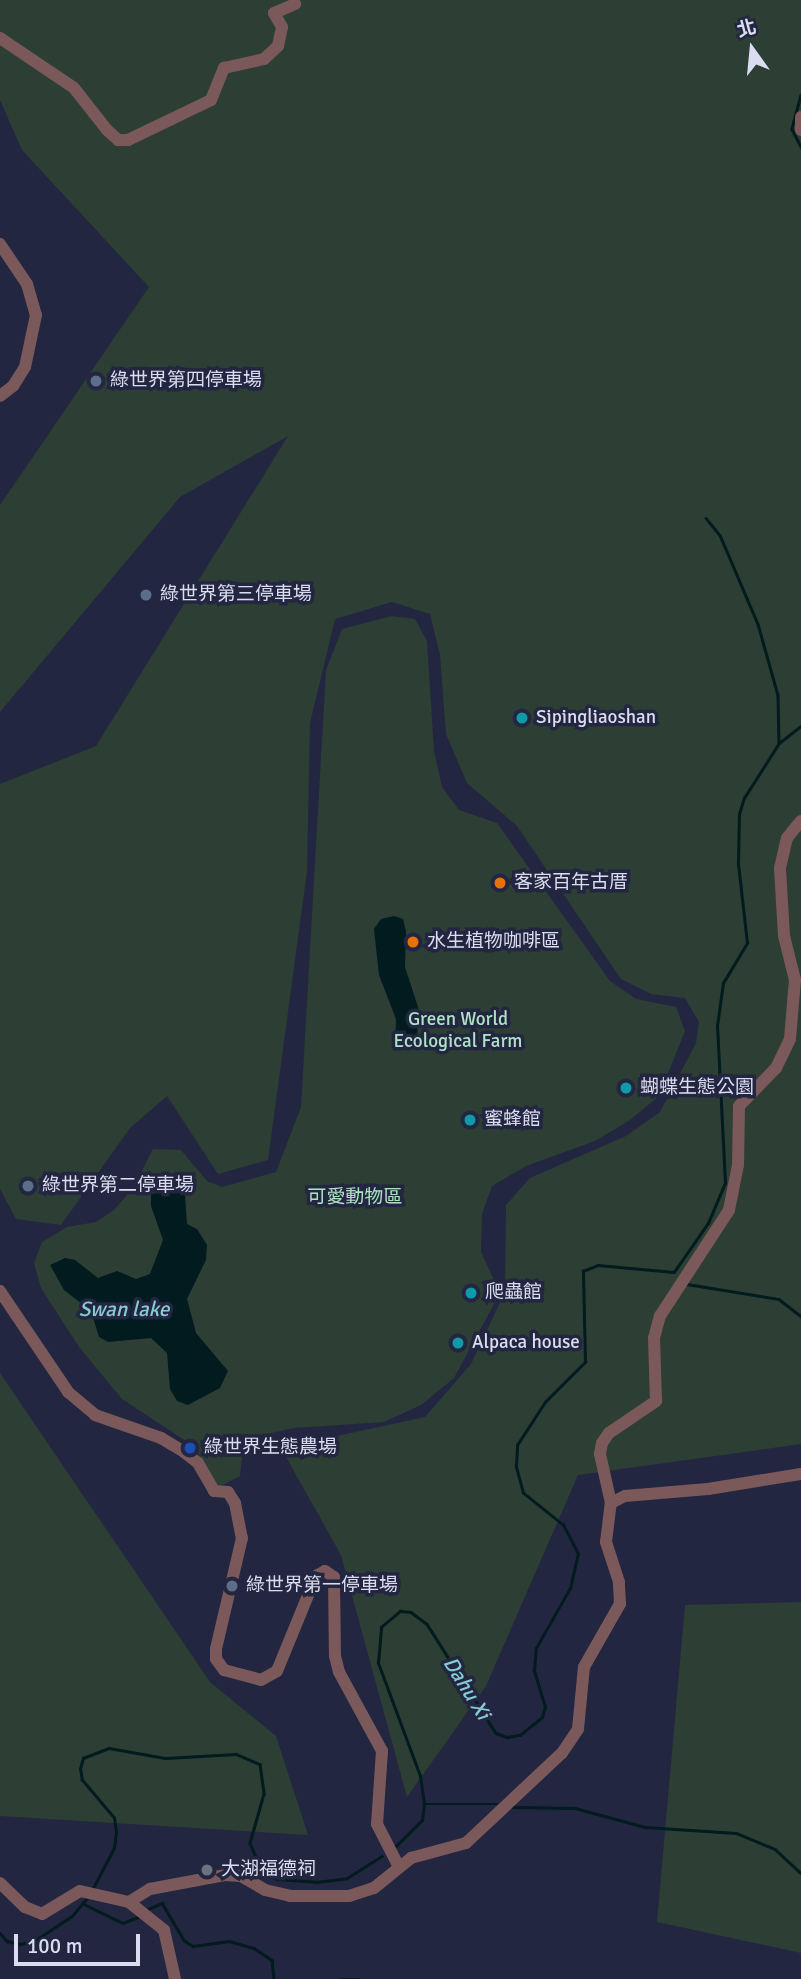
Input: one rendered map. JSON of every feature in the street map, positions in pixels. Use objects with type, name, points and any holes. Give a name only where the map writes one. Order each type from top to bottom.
[{"type":"street","points":[[0,38],[74,88],[107,130],[118,139],[128,140],[211,100],[224,68],[264,59],[278,46],[282,27],[274,13],[295,4]]},
{"type":"street","points":[[801,117],[801,130]]},
{"type":"street","points":[[0,244],[27,284],[36,316],[25,367],[13,387],[0,396]]},
{"type":"street","points":[[129,1902],[150,1889],[225,1875],[241,1876],[265,1890],[290,1896],[349,1896],[374,1888],[411,1858],[466,1843],[572,1741],[583,1710],[584,1667],[620,1604],[619,1582],[606,1542],[611,1503],[600,1454],[602,1443],[609,1433],[656,1401],[654,1338],[660,1317],[729,1210],[735,1190],[739,1106],[776,1068],[790,1040],[795,980],[782,921],[780,868],[787,838],[801,821]]},
{"type":"street","points":[[0,1291],[68,1392],[95,1415],[162,1438],[198,1463],[214,1491],[228,1492],[242,1518],[243,1538],[216,1648],[216,1659],[224,1670],[261,1680],[277,1671],[316,1576],[325,1571],[334,1577],[335,1656],[339,1672],[383,1751],[377,1824],[399,1867]]},
{"type":"street","points":[[611,1503],[625,1496],[801,1474]]},
{"type":"street","points":[[0,1883],[25,1907],[42,1913],[75,1893],[91,1893],[129,1902],[148,1915],[167,1935],[175,1979]]},
{"type":"green space","points":[[0,0],[801,0],[801,1444],[578,1475],[486,1686],[407,1797],[341,1555],[281,1448],[425,1417],[471,1364],[505,1292],[506,1205],[530,1178],[626,1136],[660,1112],[696,1043],[699,1022],[685,998],[651,994],[621,979],[517,826],[467,783],[446,734],[440,655],[430,614],[392,602],[335,619],[310,723],[307,871],[268,1160],[218,1174],[167,1096],[130,1128],[61,1225],[16,1219],[0,1189],[0,784],[96,746],[288,436],[180,497],[0,712],[0,505],[149,287],[22,150],[0,100]]},
{"type":"green space","name":"Green World Ecological Farm","points":[[392,616],[415,619],[427,641],[434,751],[442,787],[459,810],[497,823],[610,981],[636,999],[676,1007],[685,1031],[659,1096],[630,1120],[595,1141],[526,1166],[492,1186],[482,1214],[481,1252],[500,1293],[454,1378],[421,1405],[384,1422],[294,1428],[244,1439],[240,1476],[217,1488],[195,1447],[122,1399],[79,1347],[41,1288],[34,1263],[42,1242],[67,1227],[96,1222],[114,1210],[133,1188],[153,1149],[181,1150],[207,1181],[222,1187],[276,1172],[301,1107],[326,670],[342,629]]},
{"type":"green space","points":[[0,1373],[210,1682],[276,1736],[308,1835],[0,1816]]},
{"type":"green space","points":[[801,1602],[801,1953],[657,1922],[685,1605]]},
{"type":"water","points":[[394,916],[403,919],[406,932],[405,967],[418,1007],[417,1047],[395,1049],[396,1019],[379,975],[374,929],[381,919]]},
{"type":"water","name":"Swan lake","points":[[159,1189],[181,1191],[185,1196],[187,1224],[197,1229],[207,1245],[206,1260],[187,1299],[196,1333],[228,1371],[220,1388],[188,1405],[177,1401],[170,1389],[167,1353],[151,1338],[108,1342],[99,1337],[91,1311],[64,1290],[50,1265],[65,1258],[75,1260],[98,1278],[117,1271],[136,1279],[150,1274],[163,1240],[151,1206],[151,1195]]},
{"type":"waterway","points":[[801,95],[792,129],[801,147]]},
{"type":"waterway","points":[[706,518],[720,535],[758,624],[778,695],[779,743]]},
{"type":"waterway","points":[[674,1272],[708,1223],[725,1183],[717,1026],[723,983],[747,943],[738,864],[739,814],[744,798],[779,743],[801,726]]},
{"type":"waterway","name":"Dahu Xi","points":[[395,1847],[422,1820],[424,1804],[420,1776],[378,1663],[381,1627],[400,1611],[411,1612],[427,1624],[496,1733],[507,1737],[520,1735],[542,1717],[545,1707],[534,1670],[536,1648],[570,1588],[578,1554],[563,1525],[523,1493],[516,1466],[517,1445],[545,1402],[585,1362],[583,1271],[598,1265],[674,1272]]},
{"type":"waterway","points":[[687,1284],[779,1299],[801,1316]]},
{"type":"waterway","name":"Dahu Xi","points":[[92,1890],[114,1848],[116,1832],[114,1818],[82,1780],[80,1769],[83,1758],[109,1748],[166,1758],[236,1754],[260,1764],[264,1794],[250,1843],[261,1869],[277,1879],[316,1882],[347,1878],[382,1856]]},
{"type":"waterway","points":[[424,1804],[497,1804]]},
{"type":"waterway","points":[[513,1807],[575,1808],[645,1827],[736,1833],[775,1849],[801,1873]]},
{"type":"waterway","name":"Dahu Xi","points":[[0,1933],[7,1941],[20,1944],[34,1941],[72,1916],[87,1898]]},
{"type":"waterway","points":[[144,1911],[162,1903],[184,1940],[193,1946],[229,1941],[254,1948],[272,1960],[274,1979]]},
{"type":"waterway","points":[[84,1904],[123,1923],[140,1916]]},
{"type":"waterway","points":[[340,1979],[359,1979]]},
{"type":"place","name":"綠世界第四停車場","points":[[96,381]]},
{"type":"place","name":"綠世界第三停車場","points":[[146,595]]},
{"type":"place","name":"Sipingliaoshan","points":[[522,718]]},
{"type":"place","name":"客家百年古厝","points":[[500,883]]},
{"type":"place","name":"水生植物咖啡區","points":[[413,942]]},
{"type":"place","name":"蝴蝶生態公園","points":[[626,1088]]},
{"type":"place","name":"蜜蜂館","points":[[470,1120]]},
{"type":"place","name":"綠世界第二停車場","points":[[28,1186]]},
{"type":"place","name":"爬蟲館","points":[[471,1293]]},
{"type":"place","name":"Alpaca house","points":[[458,1343]]},
{"type":"place","name":"綠世界生態農場","points":[[190,1448]]},
{"type":"place","name":"綠世界第一停車場","points":[[232,1586]]},
{"type":"place","name":"大湖福德祠","points":[[207,1870]]},
{"type":"park label","name":"可愛動物區","points":[[355,1198]]}]
